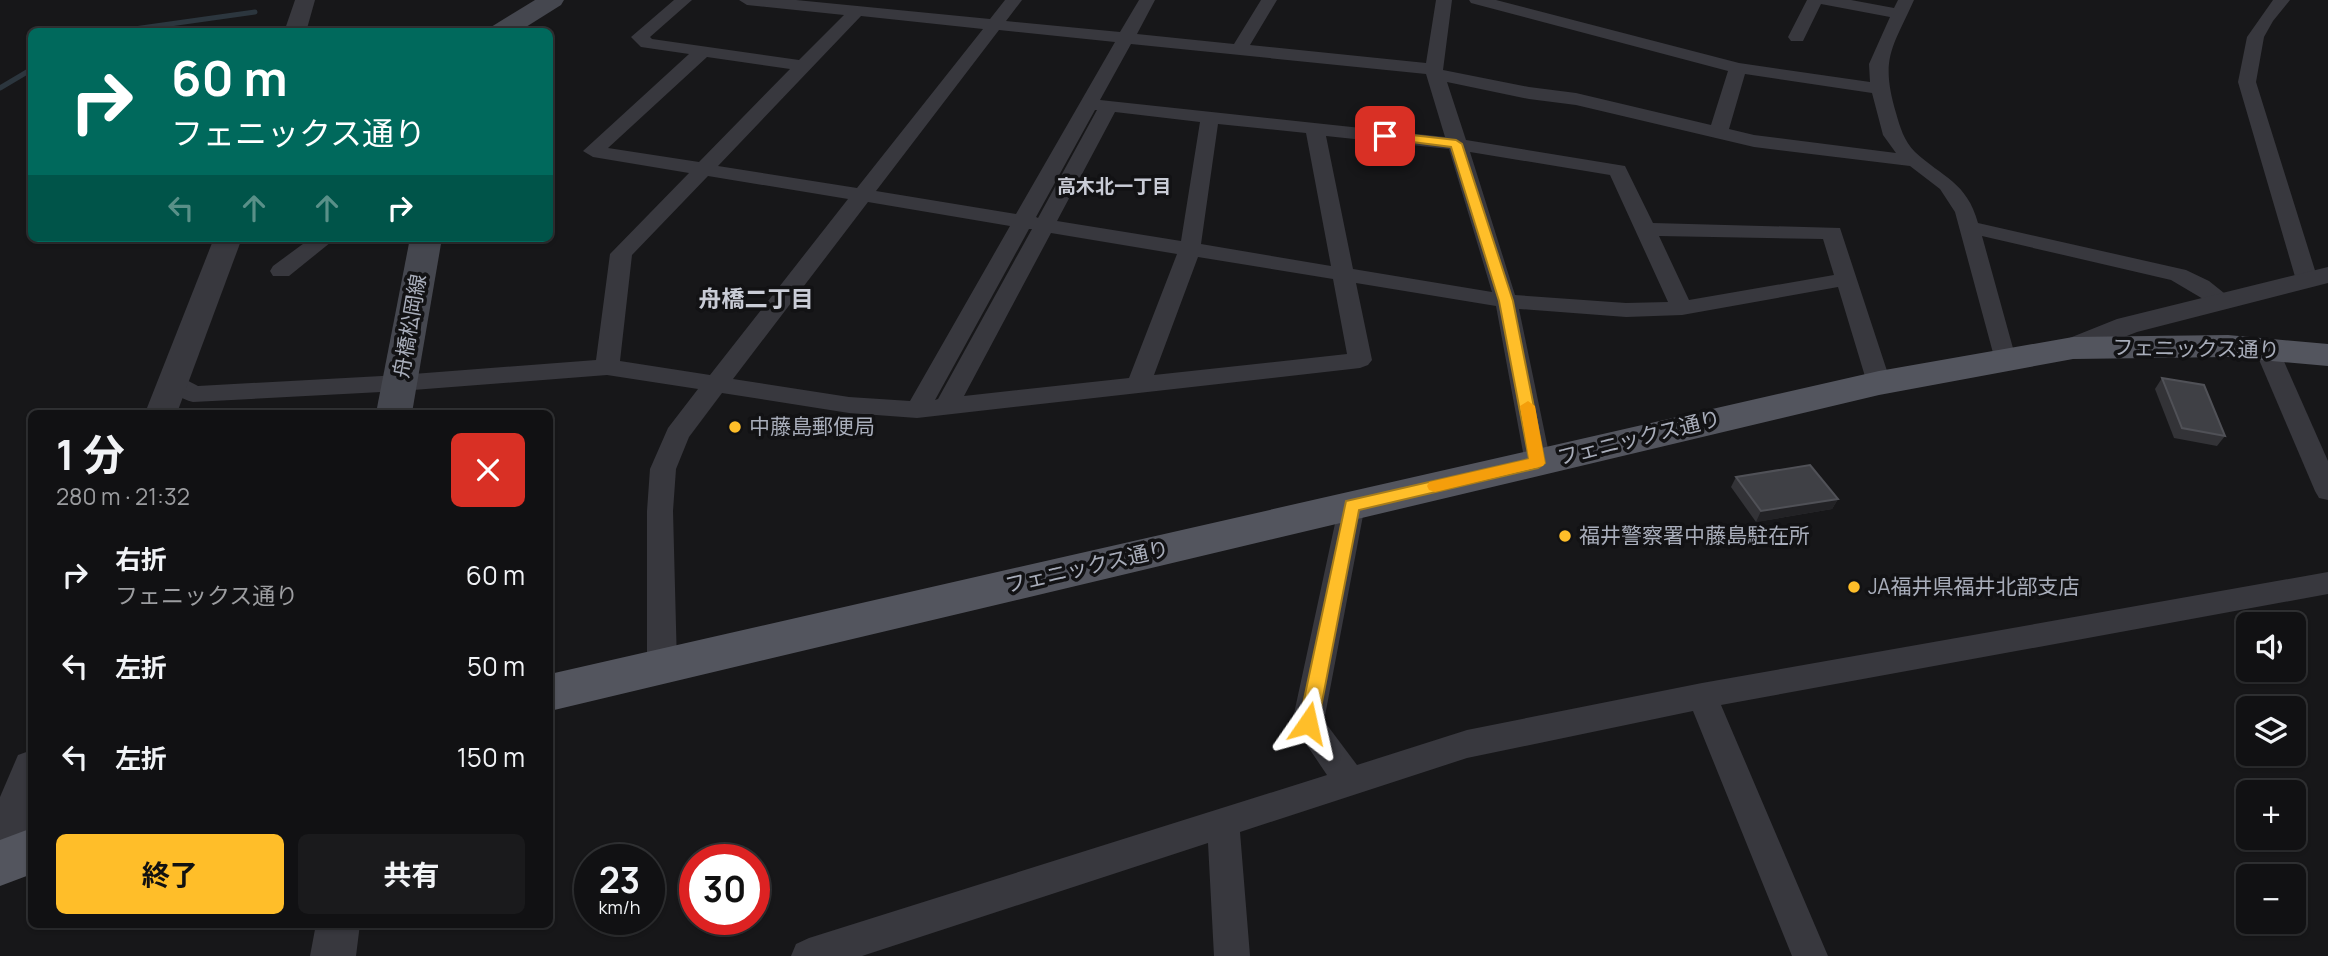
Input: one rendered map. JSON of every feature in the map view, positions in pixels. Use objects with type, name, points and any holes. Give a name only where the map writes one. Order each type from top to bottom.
[{"type":"main road","points":[[506,28],[552,0]]},
{"type":"main road","name":"舟橋松岡線","points":[[397,398],[425,242]]},
{"type":"main road","name":"フェニックス通り","points":[[553,692],[1879,383],[2004,359],[2073,348],[2266,348],[2328,355]]},
{"type":"main road","points":[[0,863],[28,852]]},
{"type":"street","points":[[296,28],[305,0]]},
{"type":"street","points":[[684,0],[640,37],[647,43],[803,66]]},
{"type":"street","points":[[747,0],[1434,72],[1529,93],[1576,99],[1754,141],[1915,161]]},
{"type":"street","points":[[889,14],[902,0]]},
{"type":"street","points":[[662,665],[660,511],[663,469],[677,434],[1014,0]]},
{"type":"street","points":[[947,407],[1045,226],[1125,39],[1147,0]]},
{"type":"street","points":[[1239,50],[1269,0]]},
{"type":"street","points":[[1444,0],[1434,72],[1506,301],[1538,463]]},
{"type":"street","points":[[1476,0],[1738,68],[1880,89]]},
{"type":"street","points":[[1797,37],[1815,0]]},
{"type":"street","points":[[1825,0],[1903,7],[1878,64],[1880,89],[1893,135],[1908,155],[1948,185],[1965,212],[2004,359]]},
{"type":"street","points":[[2073,348],[2126,325],[2317,277],[2247,82],[2250,50],[2256,31],[2282,0]]},
{"type":"street","points":[[607,367],[621,254],[856,11]]},
{"type":"street","points":[[702,52],[593,151],[1506,301],[1626,310],[1682,308],[1847,279]]},
{"type":"street","points":[[1718,133],[1738,68]]},
{"type":"street","points":[[1099,105],[1456,144],[1618,170],[1682,308]]},
{"type":"street","points":[[917,410],[1022,222],[1099,105]]},
{"type":"street","points":[[1138,385],[1190,249],[1210,117]]},
{"type":"street","points":[[173,381],[192,394],[397,398],[607,367],[849,405],[917,410],[1360,360],[1315,128]]},
{"type":"street","points":[[1969,227],[2178,275],[2223,301]]},
{"type":"street","points":[[1645,229],[1832,233],[1879,383]]},
{"type":"street","points":[[162,410],[226,242]]},
{"type":"street","points":[[281,271],[321,242]]},
{"type":"street","points":[[2266,348],[2328,491]]},
{"type":"street","points":[[1350,782],[1308,723],[1352,505]]},
{"type":"street","points":[[809,956],[891,942],[1223,822],[1467,744],[1702,696],[2328,583]]},
{"type":"street","points":[[1702,696],[1810,956]]},
{"type":"street","points":[[0,853],[28,778]]},
{"type":"street","points":[[1223,822],[1232,956]]},
{"type":"street","points":[[333,956],[337,928]]},
{"type":"building","points":[[2162,378],[2204,385],[2225,436],[2182,428]]},
{"type":"building","points":[[1810,465],[1838,499],[1761,511],[1736,477]]},
{"type":"waterway","points":[[141,28],[255,12]]},
{"type":"waterway","points":[[0,88],[28,71]]},
{"type":"slow traffic","points":[[1435,486],[1538,463],[1528,406]]},
{"type":"place","name":"中藤島郵便局","points":[[735,427]]},
{"type":"place","name":"福井警察署中藤島駐在所","points":[[1565,536]]},
{"type":"place","name":"JA福井県福井北部支店","points":[[1854,587]]},
{"type":"district","name":"高木北一丁目","points":[[1114,186]]},
{"type":"district","name":"舟橋二丁目","points":[[756,299]]},
{"type":"route","points":[[1308,723],[1352,505],[1538,463],[1506,301],[1456,144],[1385,136]]}]
